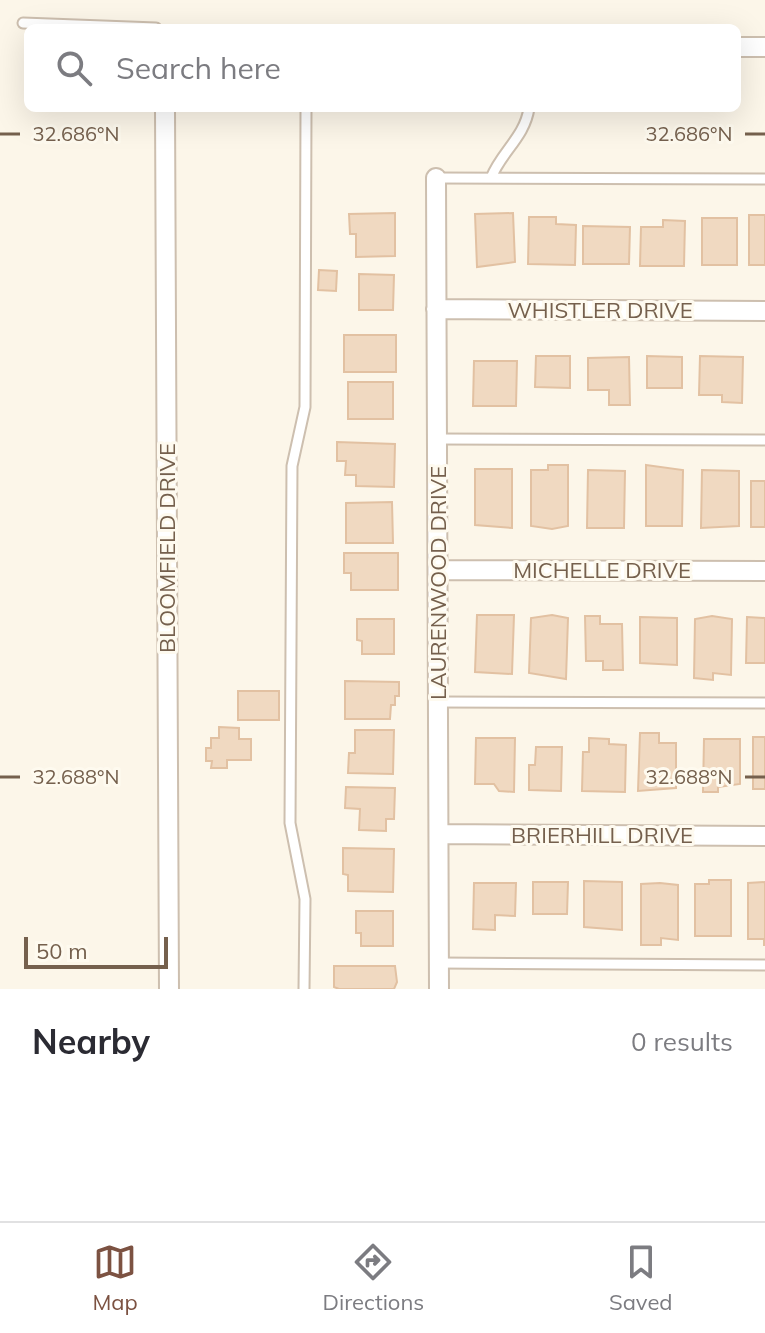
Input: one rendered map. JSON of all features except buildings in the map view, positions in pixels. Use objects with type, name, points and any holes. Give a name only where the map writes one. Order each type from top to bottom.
[{"type":"street","points":[[741,47],[765,47]]},
{"type":"street","name":"BLOOMFIELD DRIVE","points":[[165,112],[169,989]]},
{"type":"street","name":"LAURENWOOD DRIVE","points":[[436,178],[439,989]]},
{"type":"street","name":"WHISTLER DRIVE","points":[[436,309],[765,311]]},
{"type":"street","name":"MICHELLE DRIVE","points":[[439,570],[765,571]]},
{"type":"street","name":"BRIERHILL DRIVE","points":[[439,834],[765,836]]},
{"type":"lane","points":[[23,23],[50,24]]},
{"type":"lane","points":[[304,989],[305,899],[290,823],[292,466],[305,407],[306,112]]},
{"type":"lane","points":[[491,178],[499,157],[518,138],[528,112]]},
{"type":"lane","points":[[436,178],[765,179]]},
{"type":"lane","points":[[437,439],[765,440]]},
{"type":"lane","points":[[439,702],[765,703]]},
{"type":"lane","points":[[439,963],[765,965]]}]
